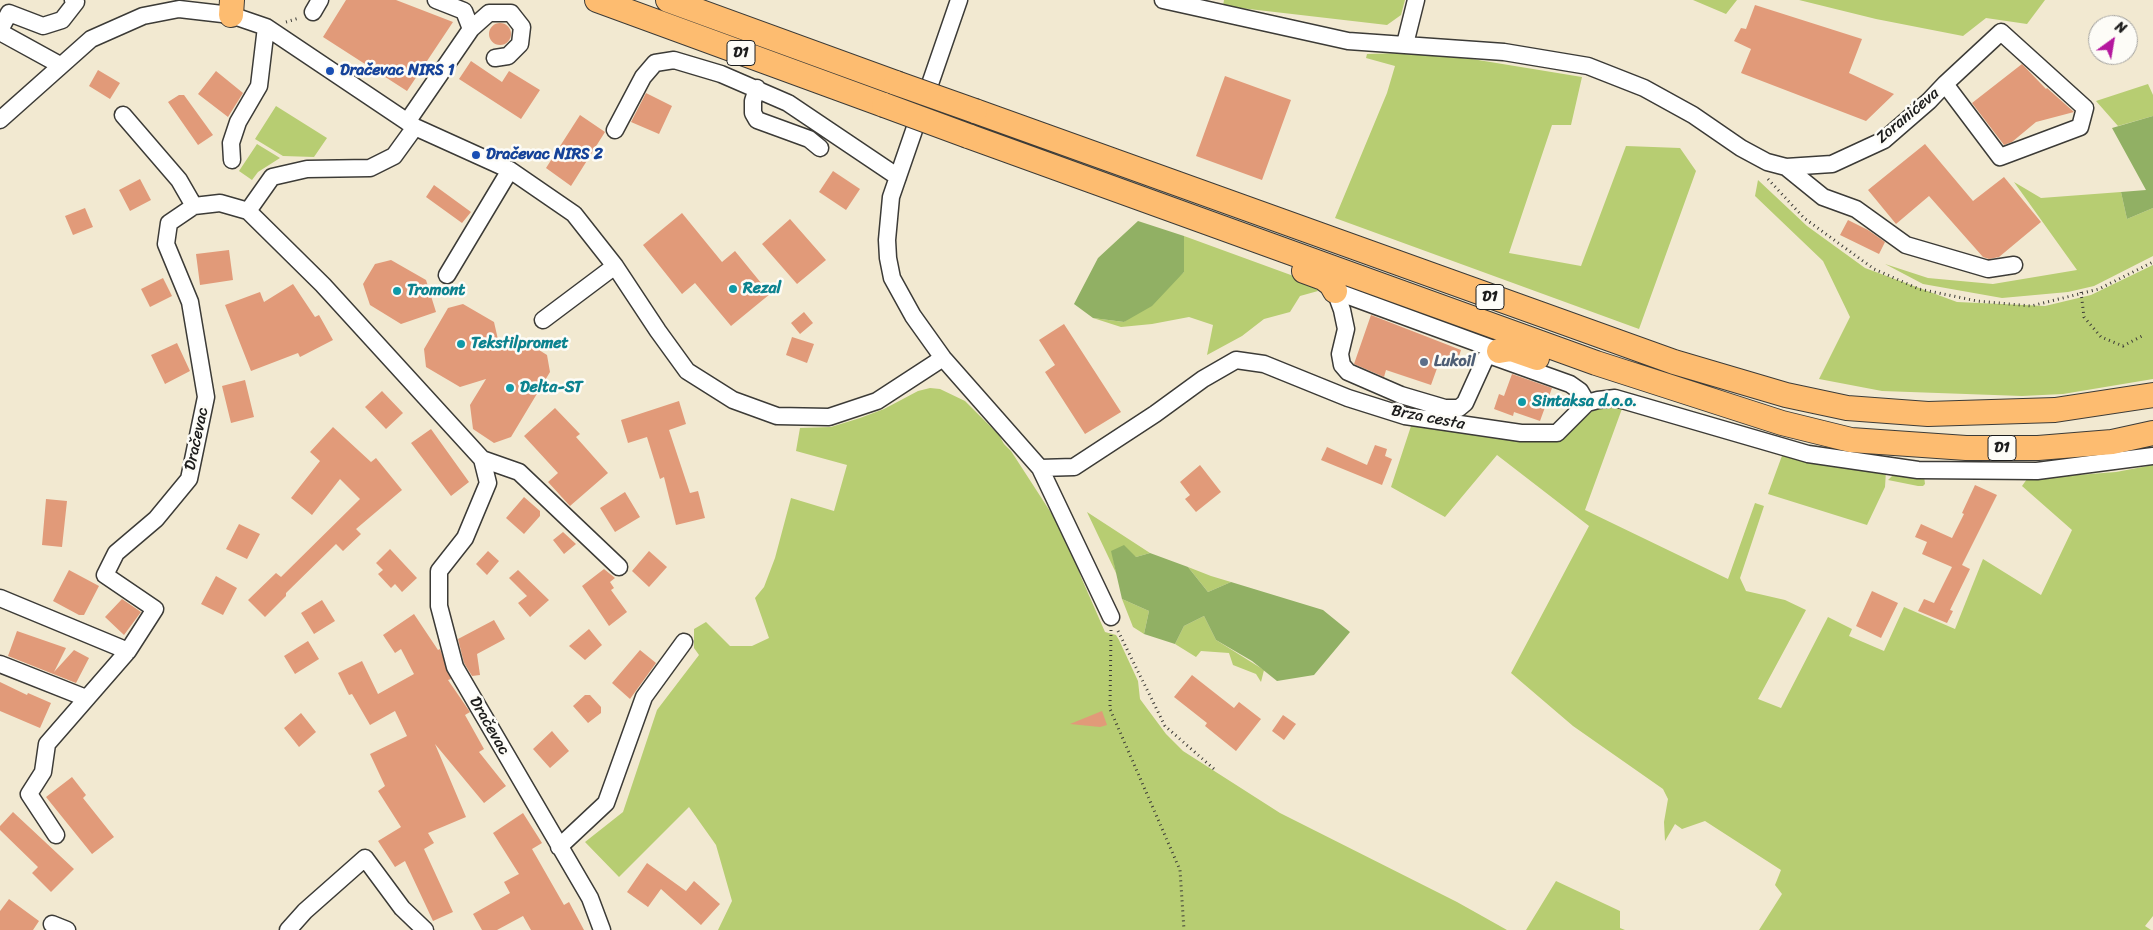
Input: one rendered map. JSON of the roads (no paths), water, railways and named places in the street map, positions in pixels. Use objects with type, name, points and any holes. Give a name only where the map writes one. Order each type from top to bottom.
[{"type":"highway","name":"D1","points":[[597,0],[1596,363],[1782,423],[1851,440],[1966,448],[2038,448],[2112,442],[2153,433]]},
{"type":"highway","name":"D1","points":[[668,0],[896,84],[1674,362],[1786,396],[1847,408],[1919,414],[2022,412],[2088,406],[2153,395]]},
{"type":"highway","points":[[1279,249],[1292,266],[1323,278],[1331,284],[1335,291]]},
{"type":"highway","points":[[1494,353],[1511,349],[1569,369],[1596,363]]},
{"type":"street","points":[[60,65],[0,31],[9,13],[44,26],[62,20],[76,2],[73,0]]},
{"type":"street","points":[[436,0],[464,11],[471,29]]},
{"type":"street","points":[[959,0],[891,197],[887,240],[892,278],[913,316],[943,358],[1040,468],[1111,617]]},
{"type":"street","name":"Zoranićeva","points":[[1163,0],[1348,41],[1504,52],[1588,66],[1644,88],[1693,115],[1741,148],[1767,162],[1786,167],[1832,164],[1884,140],[1930,101],[1945,84],[2001,32],[2085,108],[2080,126],[2000,157],[1945,84]]},
{"type":"street","points":[[1405,44],[1416,0]]},
{"type":"street","points":[[0,120],[91,39],[143,16],[179,10],[232,7],[267,28],[411,125],[510,170],[574,214],[615,266],[687,371],[733,400],[777,416],[829,417],[877,401],[943,358]]},
{"type":"street","points":[[248,212],[272,177],[307,169],[370,168],[394,156],[411,125],[471,29],[490,13],[511,13],[522,27],[520,44],[508,56],[495,58]]},
{"type":"street","points":[[232,160],[232,143],[238,122],[259,86],[267,28]]},
{"type":"street","points":[[615,130],[643,77],[655,63],[674,60],[757,88],[788,103],[898,177]]},
{"type":"street","points":[[757,88],[753,100],[753,112],[757,120],[809,139],[820,148]]},
{"type":"street","points":[[123,115],[179,180],[194,206]]},
{"type":"street","points":[[1786,167],[1823,197],[1856,209],[1906,245],[1988,269],[2014,264]]},
{"type":"street","points":[[447,275],[510,170]]},
{"type":"street","name":"Dračevac","points":[[56,835],[29,794],[43,772],[47,744],[128,651],[155,608],[105,575],[116,553],[156,518],[189,479],[206,397],[190,302],[166,244],[169,223],[194,206],[220,203],[248,212],[323,285],[482,459],[519,472],[619,568]]},
{"type":"street","points":[[543,320],[615,266]]},
{"type":"street","points":[[1335,291],[1570,384],[1580,391],[1587,403],[1615,398],[1808,454],[1918,470],[2036,470],[2153,456]]},
{"type":"street","points":[[1335,291],[1346,329],[1340,354],[1342,365],[1348,372],[1401,395],[1445,408],[1459,408],[1465,403],[1481,366],[1494,353]]},
{"type":"street","name":"Brza cesta","points":[[1040,468],[1074,467],[1155,414],[1203,379],[1236,360],[1264,364],[1348,398],[1405,416],[1521,433],[1557,433],[1587,403]]},
{"type":"street","points":[[1457,424],[1459,408]]},
{"type":"street","name":"Dračevac","points":[[482,459],[488,483],[465,538],[439,571],[439,606],[455,667],[590,898],[602,930]]},
{"type":"street","points":[[0,598],[128,651]]},
{"type":"street","points":[[559,847],[606,803],[644,697],[684,642]]},
{"type":"street","points":[[0,664],[86,698]]},
{"type":"street","points":[[288,930],[305,911],[365,858],[402,908],[425,930]]},
{"type":"place","name":"Dračevac NIRS 1","points":[[330,71]]},
{"type":"place","name":"Dračevac NIRS 2","points":[[476,155]]},
{"type":"place","name":"Rezal","points":[[733,289]]},
{"type":"place","name":"Tromont","points":[[397,291]]},
{"type":"place","name":"Tekstilpromet","points":[[461,344]]},
{"type":"place","name":"Lukoil","points":[[1424,362]]},
{"type":"place","name":"Delta-ST","points":[[510,388]]},
{"type":"place","name":"Sintaksa d.o.o.","points":[[1522,402]]}]
